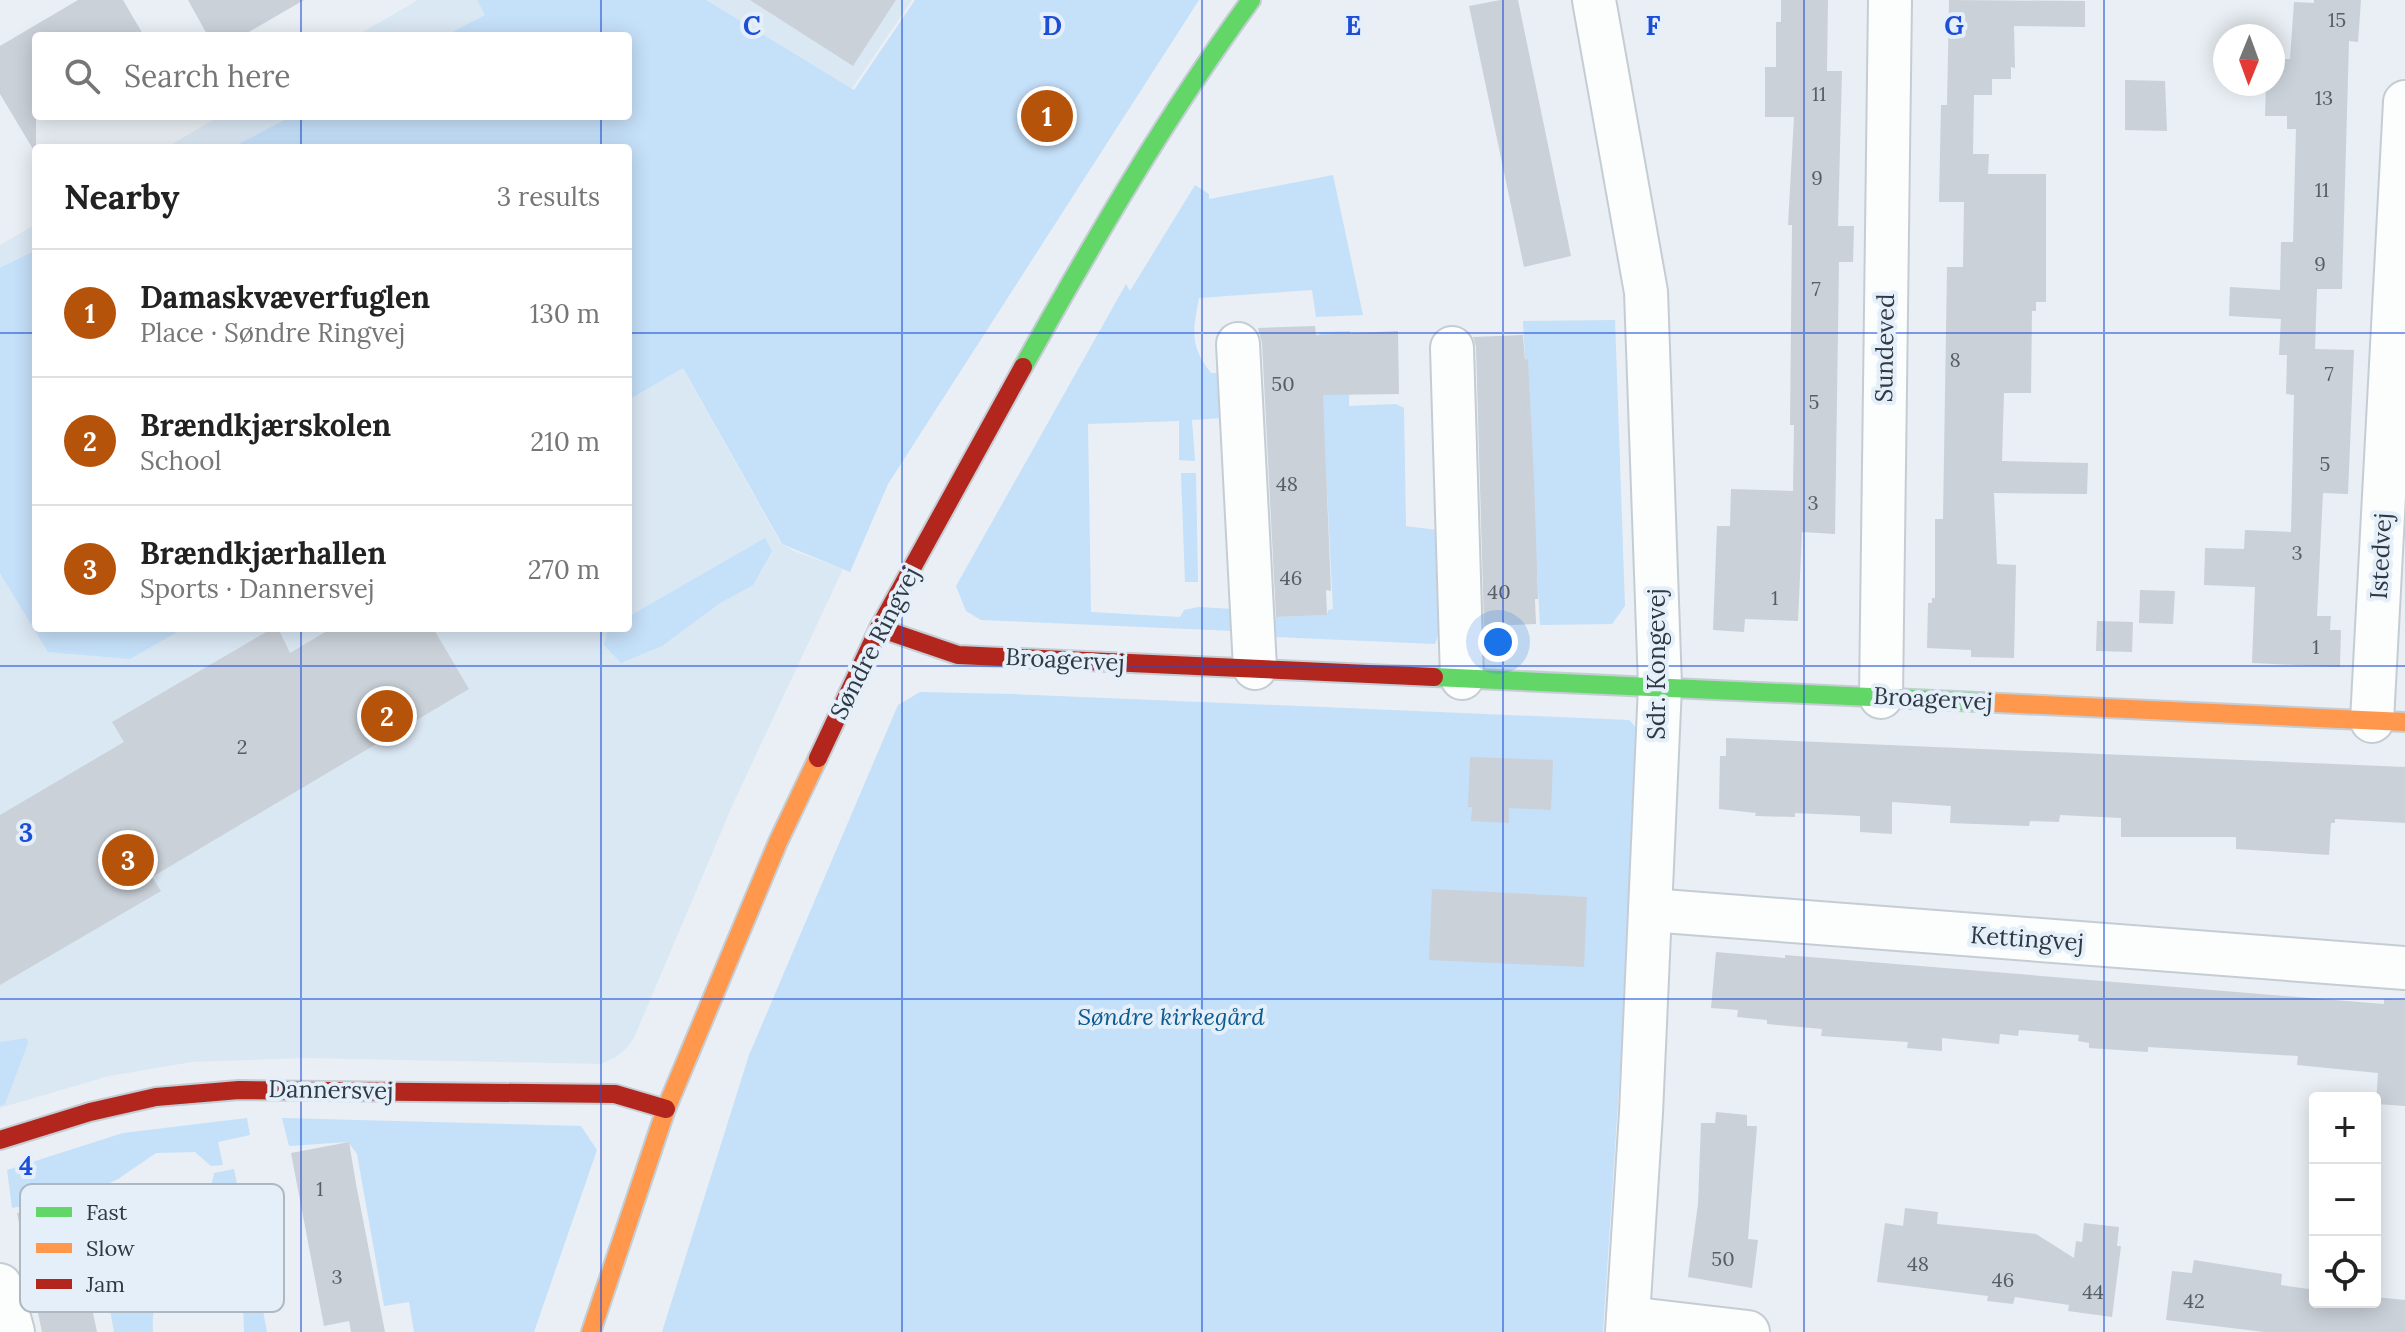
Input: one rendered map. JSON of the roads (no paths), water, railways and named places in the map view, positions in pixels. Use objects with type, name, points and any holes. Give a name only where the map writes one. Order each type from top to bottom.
[{"type":"street","name":"Søndre Ringvej","points":[[591,1332],[666,1109],[778,842],[879,628],[1092,243],[1221,41],[1251,0]]},
{"type":"street","name":"Sdr. Kongevej","points":[[1594,0],[1646,292],[1660,686],[1628,1325]]},
{"type":"street","name":"Sundeved","points":[[1881,697],[1890,0]]},
{"type":"street","name":"Istedvej","points":[[2388,722],[2405,102]]},
{"type":"street","points":[[1238,344],[1255,668]]},
{"type":"street","points":[[1452,348],[1462,678]]},
{"type":"street","name":"Broagervej","points":[[879,628],[958,655],[2388,722]]},
{"type":"street","name":"Kettingvej","points":[[1650,910],[2405,968]]},
{"type":"street","name":"Dannersvej","points":[[0,1140],[90,1112],[156,1097],[239,1090],[615,1094],[666,1109]]},
{"type":"street","points":[[0,1285],[13,1332]]},
{"type":"street","points":[[1628,1325],[1748,1332]]},
{"type":"place","name":"Damaskvæverfuglen","points":[[1047,116]]},
{"type":"place","name":"Brændkjærskolen","points":[[387,716]]},
{"type":"place","name":"Brændkjærhallen","points":[[128,860]]},
{"type":"park label","name":"Søndre kirkegård","points":[[1171,1017]]}]
